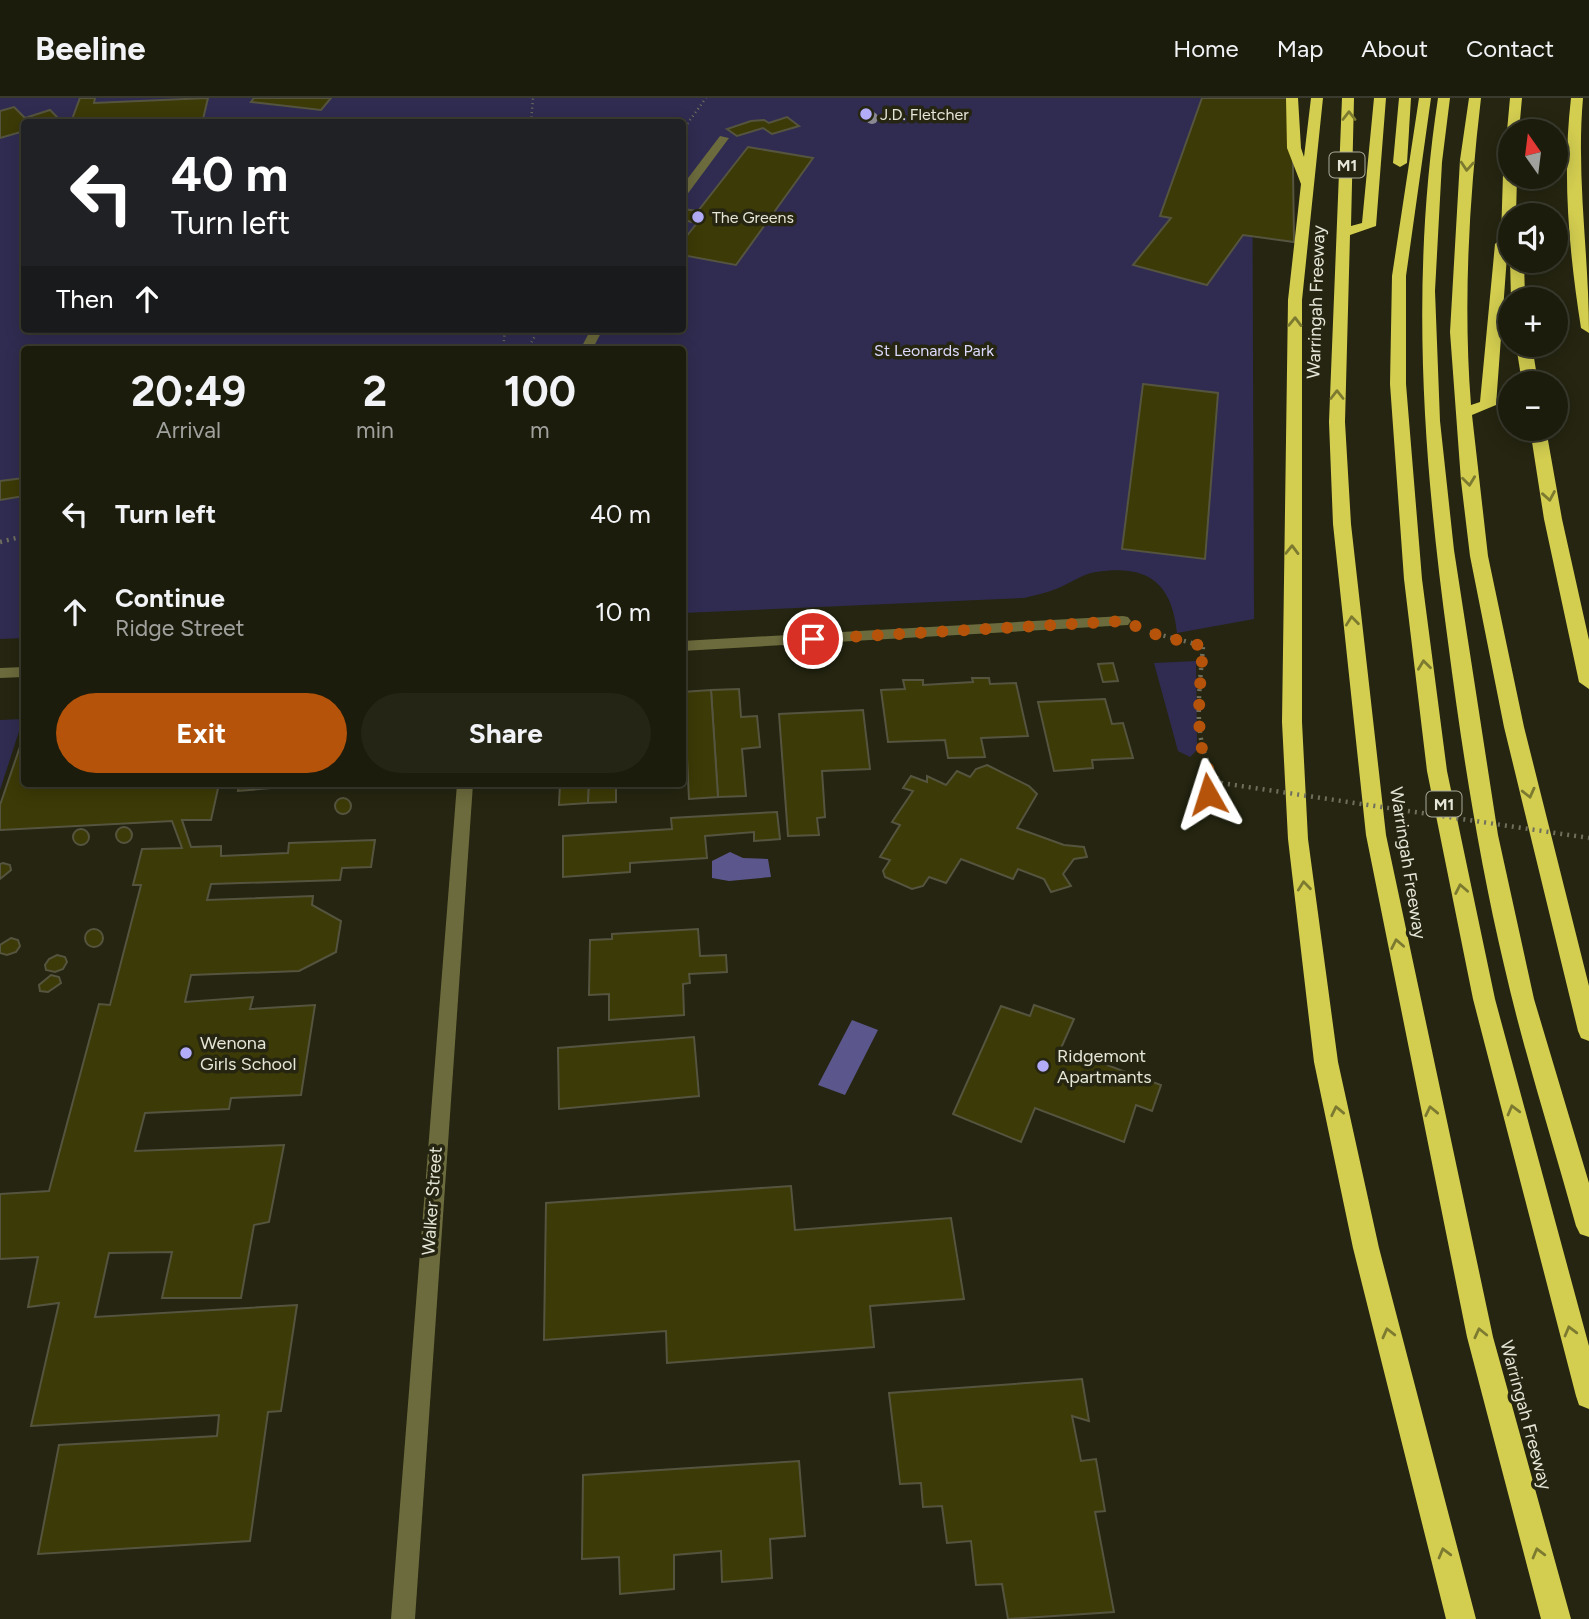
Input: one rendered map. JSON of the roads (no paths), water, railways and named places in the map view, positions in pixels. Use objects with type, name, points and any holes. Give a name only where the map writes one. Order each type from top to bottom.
[{"type":"highway","points":[[1292,98],[1294,148],[1309,188]]},
{"type":"highway","name":"M1","points":[[1317,98],[1295,300],[1292,722],[1298,839],[1326,1062],[1366,1248],[1461,1619]]},
{"type":"highway","name":"Warringah Freeway","points":[[1348,98],[1337,370],[1339,477],[1376,835],[1480,1337],[1556,1619]]},
{"type":"highway","points":[[1343,232],[1369,226],[1380,98]]},
{"type":"highway","points":[[1405,98],[1398,180],[1408,197]]},
{"type":"highway","name":"M1","points":[[1425,98],[1408,197],[1399,276],[1398,384],[1413,579],[1437,771],[1484,999],[1589,1396]]},
{"type":"highway","points":[[1444,98],[1433,160],[1427,290],[1430,396],[1440,513],[1470,741],[1490,851],[1515,968],[1589,1227]]},
{"type":"highway","points":[[1475,98],[1467,160],[1458,332],[1462,413],[1479,556],[1511,713],[1589,1031]]},
{"type":"highway","points":[[1514,119],[1516,98]]},
{"type":"highway","points":[[1581,101],[1574,183],[1580,276],[1589,328]]},
{"type":"highway","points":[[1462,413],[1488,405],[1499,273]]},
{"type":"highway","points":[[1540,441],[1553,519],[1589,682]]},
{"type":"street","points":[[686,189],[724,138]]},
{"type":"street","points":[[686,646],[1123,621]]},
{"type":"street","points":[[0,673],[21,672]]},
{"type":"street","name":"Walker Street","points":[[402,1619],[465,787]]},
{"type":"place","name":"J.D. Fletcher","points":[[866,114]]},
{"type":"place","name":"The Greens","points":[[698,217]]},
{"type":"place","name":"Wenona Girls School","points":[[186,1053]]},
{"type":"place","name":"Ridgemont Apartmants","points":[[1043,1066]]},
{"type":"park label","name":"St Leonards Park","points":[[934,350]]}]
